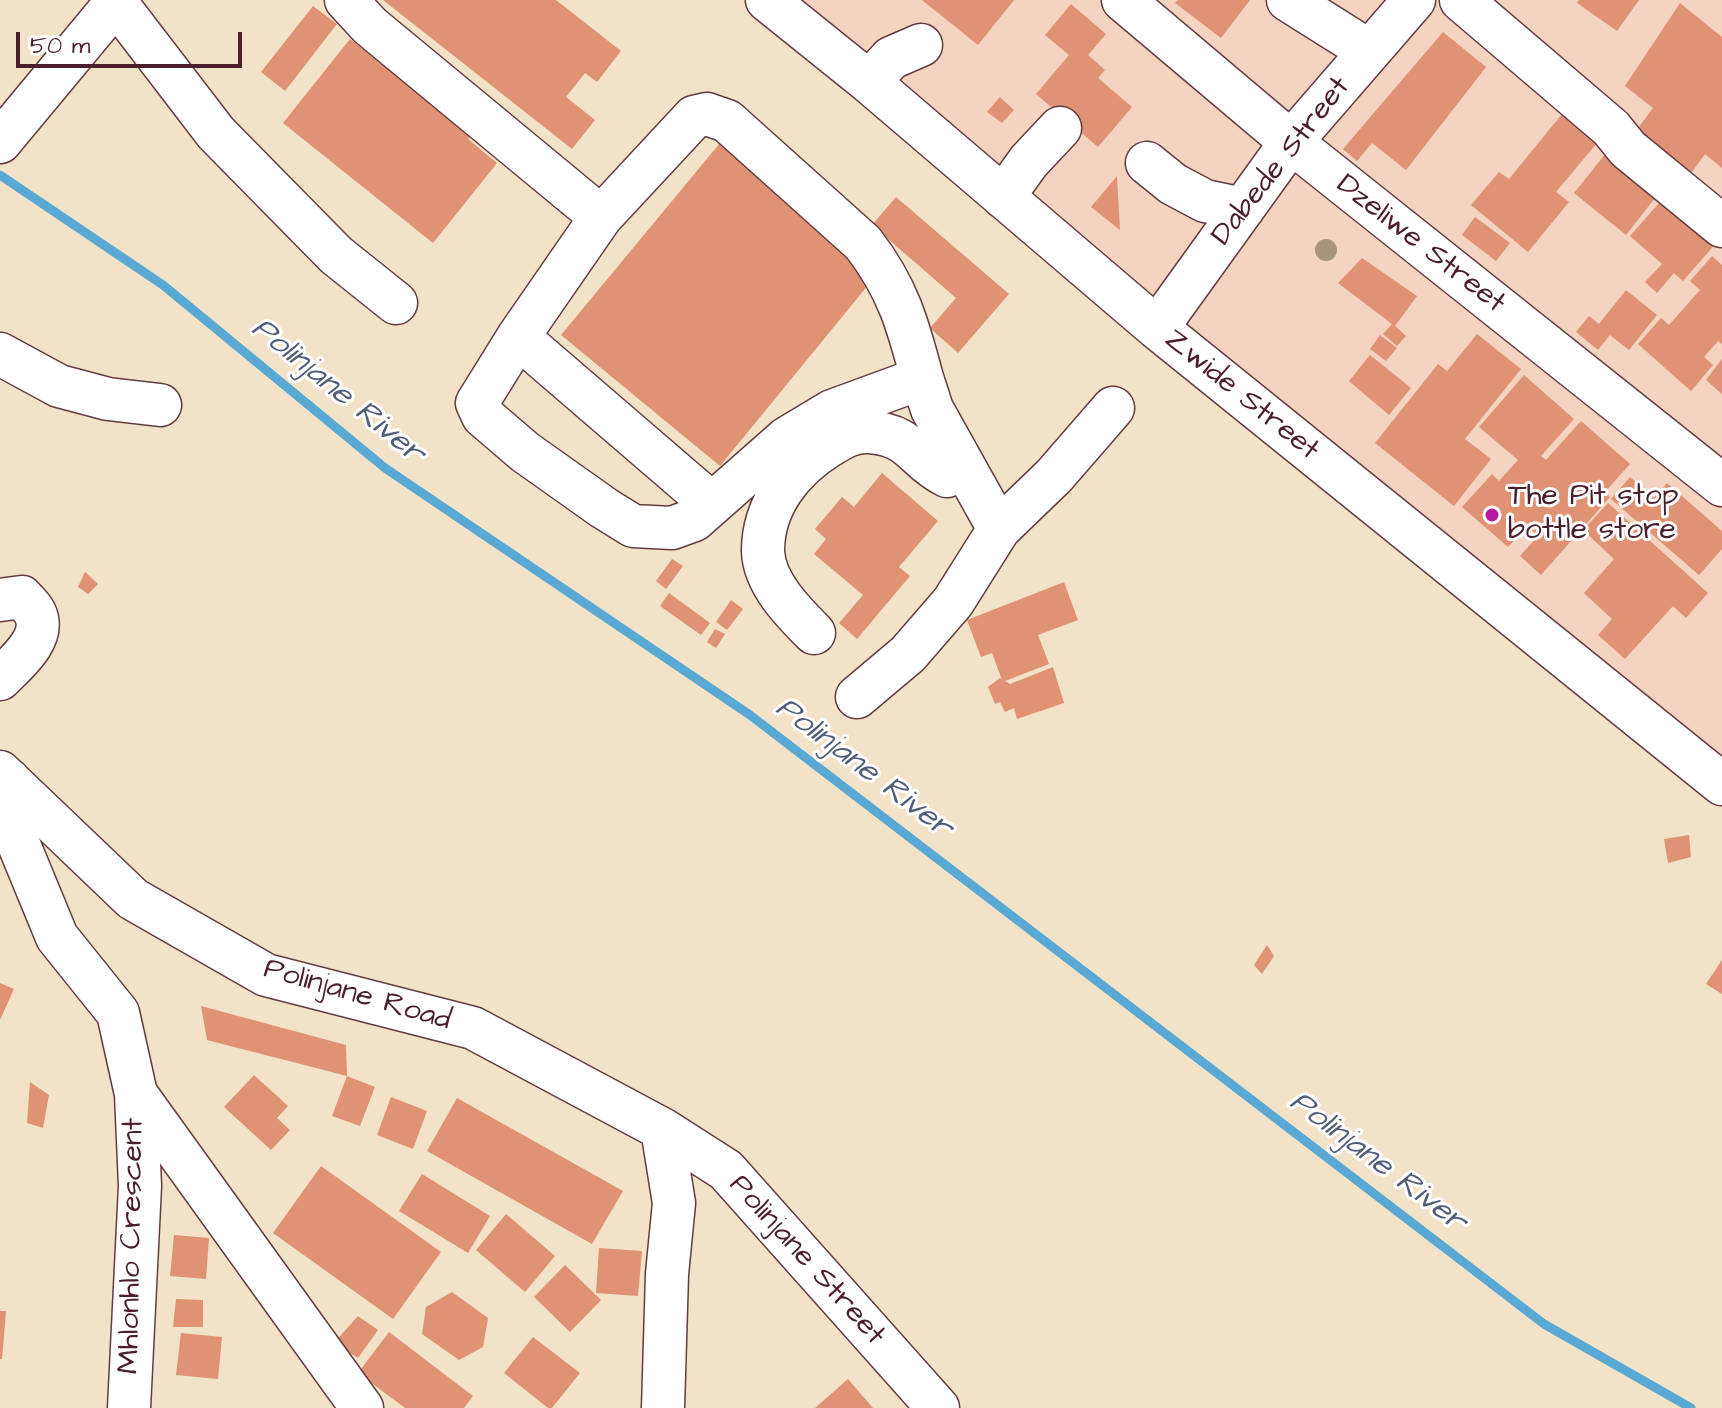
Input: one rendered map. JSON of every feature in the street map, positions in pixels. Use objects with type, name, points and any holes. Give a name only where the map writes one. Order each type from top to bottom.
[{"type":"street","points":[[346,0],[370,26],[601,217]]},
{"type":"street","name":"Zwide Street","points":[[767,0],[869,82],[1157,328],[1722,784]]},
{"type":"street","name":"Dzeliwe Street","points":[[1123,0],[1291,142],[1722,485]]},
{"type":"street","points":[[1288,0],[1369,51]]},
{"type":"street","name":"Dabede Street","points":[[1157,328],[1291,142],[1414,0]]},
{"type":"street","points":[[1461,0],[1611,128],[1628,149],[1722,226]]},
{"type":"street","points":[[9,130],[116,1],[216,133],[336,255],[396,303]]},
{"type":"street","points":[[869,82],[891,58],[921,45]]},
{"type":"street","points":[[922,378],[832,411],[799,431],[753,467],[694,520],[672,528],[633,526],[525,452],[483,416],[477,403],[518,337],[601,217],[679,130],[694,117],[707,114],[727,121],[863,243],[882,267],[904,311],[932,409],[999,529]]},
{"type":"street","points":[[1003,197],[1029,161],[1060,128]]},
{"type":"street","points":[[1147,163],[1173,184],[1205,201],[1243,209]]},
{"type":"street","points":[[518,337],[712,504]]},
{"type":"street","points":[[0,354],[59,386],[108,399],[160,405]]},
{"type":"street","points":[[857,697],[908,654],[953,602],[999,529],[1054,476],[1113,408]]},
{"type":"street","points":[[814,633],[772,583],[763,553],[768,516],[784,486],[800,468],[846,435],[862,432],[901,439],[938,472],[947,476],[965,469]]},
{"type":"street","points":[[0,600],[22,597],[36,614],[38,633],[25,653],[0,679]]},
{"type":"street","name":"Mhlonhlo Crescent","points":[[4,776],[10,823],[57,937],[118,1013],[136,1094],[140,1186],[129,1408]]},
{"type":"street","name":"Polinjane Road","points":[[4,776],[133,899],[266,975],[473,1028],[662,1129]]},
{"type":"street","points":[[136,1094],[362,1408]]},
{"type":"street","points":[[662,1129],[674,1203],[667,1274],[663,1408]]},
{"type":"street","name":"Polinjane Street","points":[[662,1129],[726,1170],[938,1408]]},
{"type":"shaded area","points":[[767,0],[1722,0],[1722,804],[1157,328]]},
{"type":"building","points":[[383,0],[556,0],[621,51],[597,82],[585,73],[566,97],[595,120],[572,149]]},
{"type":"building","points":[[922,0],[1014,0],[978,45]]},
{"type":"building","points":[[1178,0],[1250,0],[1221,38],[1175,3]]},
{"type":"building","points":[[1579,0],[1639,0],[1617,31],[1577,3]]},
{"type":"building","points":[[1680,3],[1722,37],[1722,168],[1705,154],[1681,187],[1625,146],[1653,108],[1625,86]]},
{"type":"building","points":[[1071,4],[1106,34],[1088,55],[1105,70],[1098,78],[1132,107],[1098,147],[1036,94],[1069,55],[1045,35]]},
{"type":"building","points":[[313,6],[337,24],[285,91],[261,72]]},
{"type":"building","points":[[1443,32],[1486,67],[1406,170],[1372,143],[1357,161],[1343,149]]},
{"type":"building","points":[[350,39],[471,135],[468,139],[497,163],[433,243],[283,123]]},
{"type":"building","points":[[1000,97],[1014,110],[1002,123],[987,112]]},
{"type":"building","points":[[1567,108],[1602,137],[1556,192],[1569,202],[1528,252],[1471,205],[1499,172],[1509,179]]},
{"type":"building","points":[[720,143],[878,273],[720,466],[561,335]]},
{"type":"building","points":[[1607,152],[1659,193],[1626,235],[1574,193]]},
{"type":"building","points":[[1117,176],[1120,230],[1091,207]]},
{"type":"building","points":[[1666,195],[1718,241],[1683,281],[1674,273],[1657,293],[1645,282],[1662,264],[1630,236]]},
{"type":"building","points":[[896,197],[1009,294],[958,353],[930,328],[956,298],[872,225]]},
{"type":"building","points":[[1475,217],[1510,243],[1496,261],[1462,235]]},
{"type":"building","points":[[1712,256],[1722,265],[1722,344],[1718,341],[1704,357],[1713,365],[1691,391],[1638,344],[1661,318],[1669,325],[1700,290],[1690,281]]},
{"type":"building","points":[[1362,258],[1417,296],[1395,326],[1406,336],[1397,346],[1383,334],[1392,324],[1338,283]]},
{"type":"building","points":[[1626,290],[1657,315],[1629,350],[1610,335],[1598,350],[1576,332],[1589,316],[1599,324]]},
{"type":"building","points":[[1477,334],[1521,369],[1465,439],[1491,459],[1454,506],[1375,443],[1438,364],[1447,371]]},
{"type":"building","points":[[1380,335],[1397,348],[1386,361],[1370,349]]},
{"type":"building","points":[[1370,355],[1411,388],[1389,415],[1349,381]]},
{"type":"building","points":[[1722,359],[1722,394],[1706,380]]},
{"type":"building","points":[[1524,375],[1574,419],[1541,456],[1546,460],[1581,421],[1630,464],[1605,492],[1610,497],[1541,575],[1520,556],[1538,536],[1527,527],[1508,547],[1462,507],[1492,474],[1499,481],[1518,460],[1479,427]]},
{"type":"building","points":[[882,473],[938,521],[899,567],[910,576],[857,639],[839,623],[863,595],[814,554],[826,539],[815,529],[842,497],[854,507]]},
{"type":"building","points":[[1630,477],[1654,498],[1667,483],[1722,531],[1722,549],[1699,575],[1611,499]]},
{"type":"building","points":[[1608,503],[1708,593],[1686,618],[1673,606],[1625,659],[1598,635],[1612,619],[1584,593],[1614,559],[1583,530]]},
{"type":"building","points":[[672,559],[683,566],[666,589],[656,581]]},
{"type":"building","points":[[85,572],[98,584],[88,594],[78,587]]},
{"type":"building","points":[[1064,582],[1078,620],[1038,635],[1049,664],[1005,681],[1010,684],[1053,667],[1064,703],[1017,719],[1014,708],[1005,712],[1000,702],[995,704],[988,687],[1000,678],[1002,680],[992,653],[981,657],[967,620]]},
{"type":"building","points":[[669,593],[710,623],[701,635],[660,606]]},
{"type":"building","points":[[731,600],[743,609],[727,630],[716,622]]},
{"type":"building","points":[[715,629],[725,634],[716,648],[707,642]]},
{"type":"building","points":[[1689,835],[1691,857],[1668,863],[1664,839]]},
{"type":"building","points":[[1267,945],[1274,956],[1262,974],[1254,965]]},
{"type":"building","points":[[1722,960],[1722,994],[1706,984]]},
{"type":"building","points":[[0,983],[14,989],[0,1020]]},
{"type":"building","points":[[201,1006],[346,1045],[347,1076],[207,1040]]},
{"type":"building","points":[[254,1075],[288,1106],[277,1118],[290,1130],[271,1150],[224,1107]]},
{"type":"building","points":[[347,1076],[375,1087],[360,1126],[332,1116]]},
{"type":"building","points":[[30,1082],[49,1095],[43,1128],[27,1123]]},
{"type":"building","points":[[391,1097],[427,1111],[413,1149],[377,1135]]},
{"type":"building","points":[[457,1098],[623,1191],[592,1244],[427,1151]]},
{"type":"building","points":[[321,1166],[441,1252],[393,1319],[273,1233]]},
{"type":"building","points":[[422,1174],[490,1216],[468,1253],[399,1211]]},
{"type":"building","points":[[506,1214],[555,1256],[525,1292],[476,1250]]},
{"type":"building","points":[[174,1235],[209,1238],[206,1279],[170,1276]]},
{"type":"building","points":[[599,1248],[642,1251],[638,1296],[596,1293]]},
{"type":"building","points":[[565,1265],[601,1300],[570,1332],[534,1297]]},
{"type":"building","points":[[452,1292],[488,1318],[483,1347],[459,1360],[422,1334],[426,1307]]},
{"type":"building","points":[[176,1299],[203,1300],[203,1327],[173,1327]]},
{"type":"building","points":[[0,1311],[6,1311],[2,1359],[0,1359]]},
{"type":"building","points":[[358,1316],[378,1330],[358,1358],[334,1343]]},
{"type":"building","points":[[389,1332],[473,1396],[464,1408],[405,1408],[358,1373]]},
{"type":"building","points":[[181,1333],[222,1337],[218,1379],[176,1375]]},
{"type":"building","points":[[533,1337],[580,1373],[552,1408],[504,1373]]},
{"type":"building","points":[[848,1379],[873,1408],[815,1408]]},
{"type":"waterway","name":"Polinjane River","points":[[0,175],[163,285],[385,468],[750,715],[1544,1324],[1691,1408]]},
{"type":"place","name":"The Pit stop bottle store","points":[[1492,515]]}]
